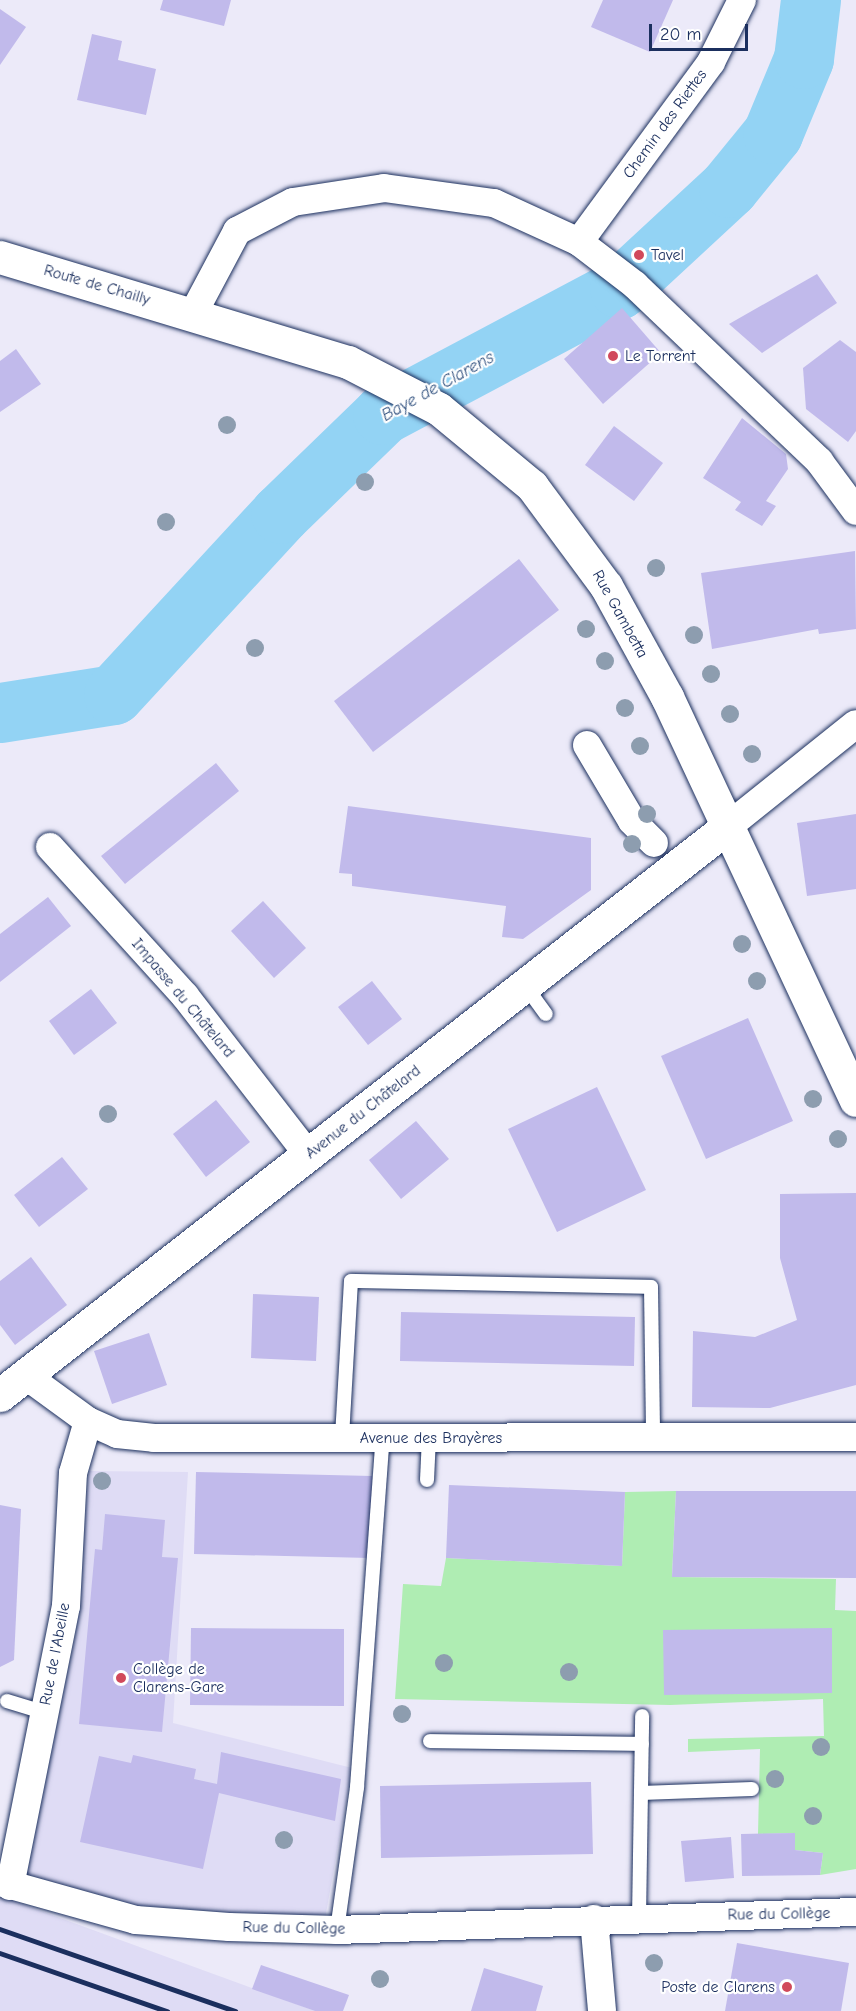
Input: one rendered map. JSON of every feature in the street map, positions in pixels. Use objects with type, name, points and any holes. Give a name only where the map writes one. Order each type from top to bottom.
[{"type":"main road","name":"Route de Chailly","points":[[0,257],[194,312]]},
{"type":"main road","name":"Rue Gambetta","points":[[194,312],[348,362],[399,384],[476,436],[532,486],[601,578],[667,697],[726,828],[856,1100]]},
{"type":"main road","name":"Avenue du Châtelard","points":[[12,1385],[726,828]]},
{"type":"street","name":"Chemin des Riettes","points":[[579,242],[711,62],[742,0]]},
{"type":"street","points":[[194,312],[237,231],[259,215],[328,194],[384,188],[464,196],[519,211],[579,242],[655,302],[819,461],[856,510]]},
{"type":"street","points":[[726,828],[856,724]]},
{"type":"street","points":[[587,745],[632,820],[654,843]]},
{"type":"street","name":"Impasse du Châtelard","points":[[50,847],[185,996],[309,1155]]},
{"type":"street","name":"Avenue des Brayères","points":[[12,1385],[117,1434],[154,1438],[856,1437]]},
{"type":"street","name":"Rue de l'Abeille","points":[[5,1884],[66,1606],[73,1473],[88,1421]]},
{"type":"street","name":"Rue du Collège","points":[[5,1884],[136,1920],[337,1930],[594,1919],[856,1912]]},
{"type":"street","points":[[594,1919],[602,2011]]},
{"type":"lane","points":[[524,984],[546,1014]]},
{"type":"lane","points":[[342,1437],[351,1281],[651,1287],[652,1439]]},
{"type":"lane","points":[[337,1930],[357,1787],[383,1437]]},
{"type":"lane","points":[[427,1480],[429,1438]]},
{"type":"lane","points":[[7,1701],[44,1712]]},
{"type":"lane","points":[[639,1918],[642,1716]]},
{"type":"lane","points":[[430,1741],[642,1744]]},
{"type":"lane","points":[[641,1794],[752,1789]]},
{"type":"shaded area","name":"Collège de Clarens-Gare","points":[[89,1471],[188,1472],[173,1723],[352,1768],[325,1919],[139,1913],[23,1880],[76,1633]]},
{"type":"shaded area","points":[[0,1896],[93,1930],[315,2011],[0,2011]]},
{"type":"green space","points":[[676,1491],[672,1577],[836,1579],[835,1610],[856,1611],[856,1869],[820,1875],[823,1853],[795,1850],[795,1833],[758,1834],[760,1749],[688,1752],[688,1739],[824,1736],[823,1699],[670,1705],[395,1699],[403,1584],[441,1586],[446,1558],[622,1566],[625,1492]]},
{"type":"building","points":[[163,0],[231,0],[224,26],[160,10]]},
{"type":"building","points":[[603,0],[673,0],[650,52],[591,27]]},
{"type":"building","points":[[0,9],[26,27],[0,65]]},
{"type":"building","points":[[92,34],[122,41],[118,60],[156,69],[146,115],[77,100]]},
{"type":"building","points":[[817,274],[837,303],[762,353],[729,324]]},
{"type":"building","name":"Le Torrent","points":[[622,308],[661,353],[603,404],[564,359]]},
{"type":"building","points":[[840,340],[856,352],[856,431],[848,442],[806,409],[803,368]]},
{"type":"building","points":[[16,349],[41,384],[0,412],[0,361]]},
{"type":"building","points":[[742,418],[786,454],[788,469],[766,501],[776,506],[762,526],[735,510],[741,502],[703,478]]},
{"type":"building","points":[[614,426],[663,463],[634,501],[585,465]]},
{"type":"building","points":[[855,551],[856,629],[819,634],[818,629],[712,649],[701,573]]},
{"type":"building","points":[[519,559],[559,610],[373,752],[334,701]]},
{"type":"building","points":[[216,763],[239,791],[125,884],[101,856]]},
{"type":"building","points":[[348,806],[591,838],[591,890],[523,939],[502,937],[506,906],[352,886],[352,874],[339,873]]},
{"type":"building","points":[[856,814],[856,889],[807,896],[797,823]]},
{"type":"building","points":[[48,897],[71,926],[0,982],[0,934]]},
{"type":"building","points":[[263,901],[306,948],[274,978],[231,931]]},
{"type":"building","points":[[372,981],[402,1019],[368,1045],[338,1007]]},
{"type":"building","points":[[91,989],[117,1023],[74,1055],[49,1021]]},
{"type":"building","points":[[748,1018],[793,1121],[706,1159],[661,1056]]},
{"type":"building","points":[[597,1087],[646,1190],[557,1232],[508,1129]]},
{"type":"building","points":[[216,1100],[250,1142],[206,1177],[173,1134]]},
{"type":"building","points":[[416,1121],[449,1159],[401,1199],[369,1160]]},
{"type":"building","points":[[62,1157],[88,1189],[39,1227],[14,1195]]},
{"type":"building","points":[[856,1193],[856,1385],[770,1408],[692,1407],[693,1331],[755,1337],[797,1320],[780,1258],[780,1194]]},
{"type":"building","points":[[31,1257],[67,1305],[15,1345],[0,1325],[0,1281]]},
{"type":"building","points":[[253,1294],[319,1297],[316,1361],[251,1358]]},
{"type":"building","points":[[401,1312],[635,1317],[634,1366],[400,1361]]},
{"type":"building","points":[[149,1333],[167,1385],[112,1404],[94,1351]]},
{"type":"building","points":[[196,1472],[372,1476],[370,1558],[194,1554]]},
{"type":"building","points":[[449,1485],[625,1492],[622,1566],[446,1558]]},
{"type":"building","points":[[676,1491],[856,1491],[856,1578],[672,1577]]},
{"type":"building","points":[[0,1505],[21,1509],[14,1660],[0,1667]]},
{"type":"building","points":[[105,1514],[165,1520],[162,1557],[178,1558],[162,1732],[79,1724],[95,1549],[102,1550]]},
{"type":"building","points":[[191,1628],[344,1629],[344,1706],[190,1705]]},
{"type":"building","points":[[832,1628],[832,1693],[664,1695],[663,1630]]},
{"type":"building","points":[[221,1752],[341,1779],[335,1821],[219,1793],[203,1869],[80,1842],[99,1756],[131,1763],[133,1755],[196,1769],[194,1779],[217,1784]]},
{"type":"building","points":[[591,1782],[593,1854],[381,1858],[380,1786]]},
{"type":"building","points":[[795,1833],[795,1850],[823,1853],[820,1875],[742,1876],[741,1834]]},
{"type":"building","points":[[731,1837],[734,1878],[685,1882],[681,1841]]},
{"type":"building","name":"Poste de Clarens","points":[[737,1943],[849,1963],[841,2011],[725,2011]]},
{"type":"building","points":[[261,1965],[349,1995],[343,2011],[315,2011],[252,1989]]},
{"type":"building","points":[[484,1968],[543,1986],[536,2011],[471,2011]]},
{"type":"waterway","name":"Baye de Clarens","points":[[0,713],[114,695],[281,514],[383,415],[620,289],[729,188],[773,134],[804,59],[811,0]]},
{"type":"railway","points":[[0,1929],[235,2011]]},
{"type":"railway","points":[[0,1953],[167,2011]]},
{"type":"place","name":"Tavel","points":[[639,255]]},
{"type":"place","name":"Le Torrent","points":[[613,356]]},
{"type":"place","name":"Collège de Clarens-Gare","points":[[121,1678]]},
{"type":"place","name":"Poste de Clarens","points":[[787,1987]]}]
